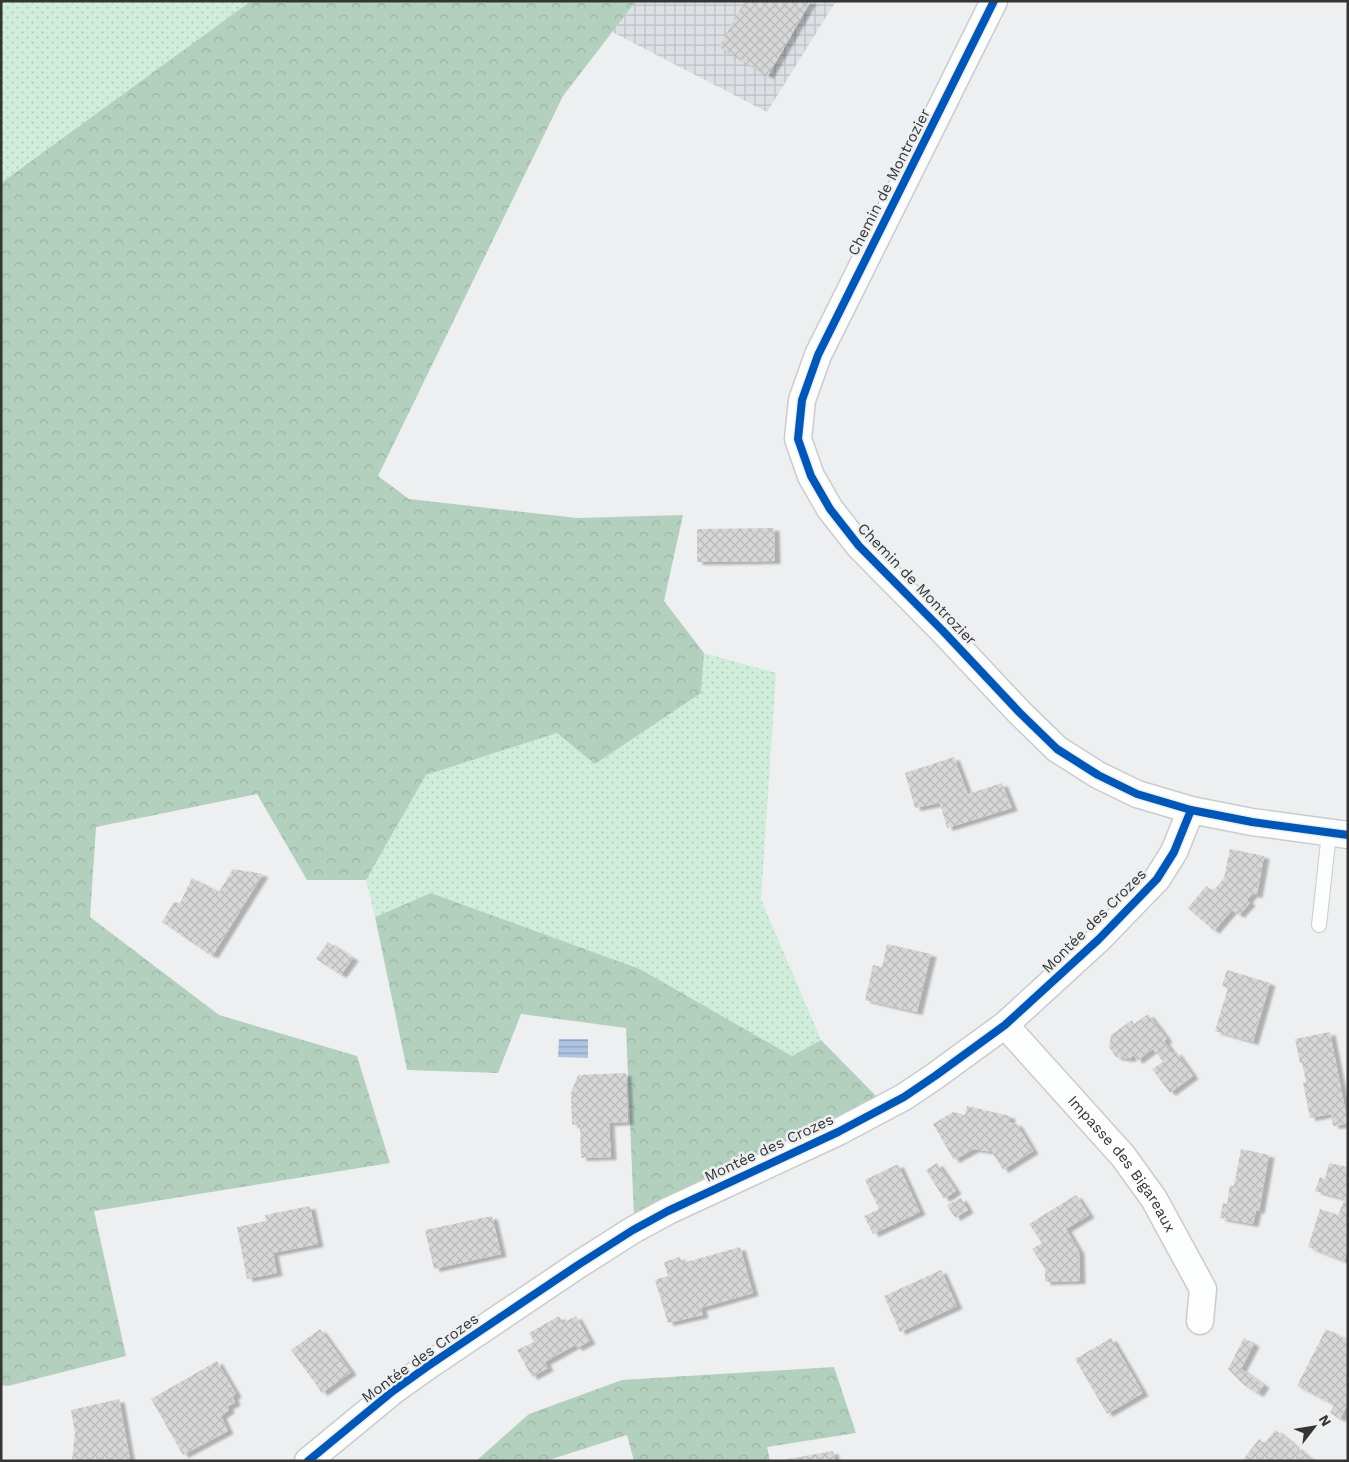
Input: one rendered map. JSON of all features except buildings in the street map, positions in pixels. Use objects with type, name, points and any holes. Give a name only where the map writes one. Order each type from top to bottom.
[{"type":"street","name":"Chemin de Montrozier","points":[[994,1],[818,355],[802,400],[798,439],[811,476],[830,509],[859,546],[1057,749],[1098,775],[1137,794],[1191,810],[1252,822],[1338,834]]},
{"type":"street","name":"Montée des Crozes","points":[[308,1461],[393,1391],[428,1366],[633,1230],[668,1211],[838,1132],[904,1097],[1005,1025],[1099,939],[1157,879],[1174,852],[1191,810]]},
{"type":"street","name":"Impasse des Bigareaux","points":[[1005,1025],[1123,1156],[1154,1199],[1203,1289],[1200,1321]]},
{"type":"lane","points":[[1319,924],[1338,834]]},
{"type":"shaded area","points":[[636,1],[836,1],[767,112],[612,32]]},
{"type":"green space","points":[[1,1],[251,1],[1,183]]},
{"type":"green space","points":[[251,1],[636,1],[563,96],[378,476],[409,499],[577,518],[683,515],[664,601],[704,653],[701,693],[595,764],[557,733],[426,775],[366,880],[307,880],[257,794],[96,827],[90,917],[219,1015],[357,1056],[390,1163],[94,1211],[126,1356],[8,1386],[1,1385],[1,183]]},
{"type":"green space","points":[[704,653],[776,673],[761,899],[821,1040],[792,1056],[640,969],[431,893],[375,917],[366,880],[426,775],[557,733],[701,693]]},
{"type":"green space","points":[[431,893],[640,969],[792,1056],[821,1040],[878,1098],[634,1217],[626,1028],[521,1014],[498,1073],[407,1070],[375,917]]},
{"type":"green space","points":[[834,1367],[856,1433],[767,1447],[770,1461],[634,1461],[627,1435],[546,1461],[476,1461],[529,1414],[622,1380]]},
{"type":"water","points":[[559,1039],[588,1039],[588,1058],[558,1057]]},
{"type":"cycle path","points":[[994,1],[818,355],[802,400],[798,439],[811,476],[830,509],[859,546],[1057,749],[1098,775],[1137,794],[1191,810],[1252,822],[1348,835]]},
{"type":"cycle path","points":[[308,1461],[393,1391],[428,1366],[633,1230],[668,1211],[838,1132],[904,1097],[1005,1025],[1099,939],[1157,879],[1174,852],[1191,810]]}]
